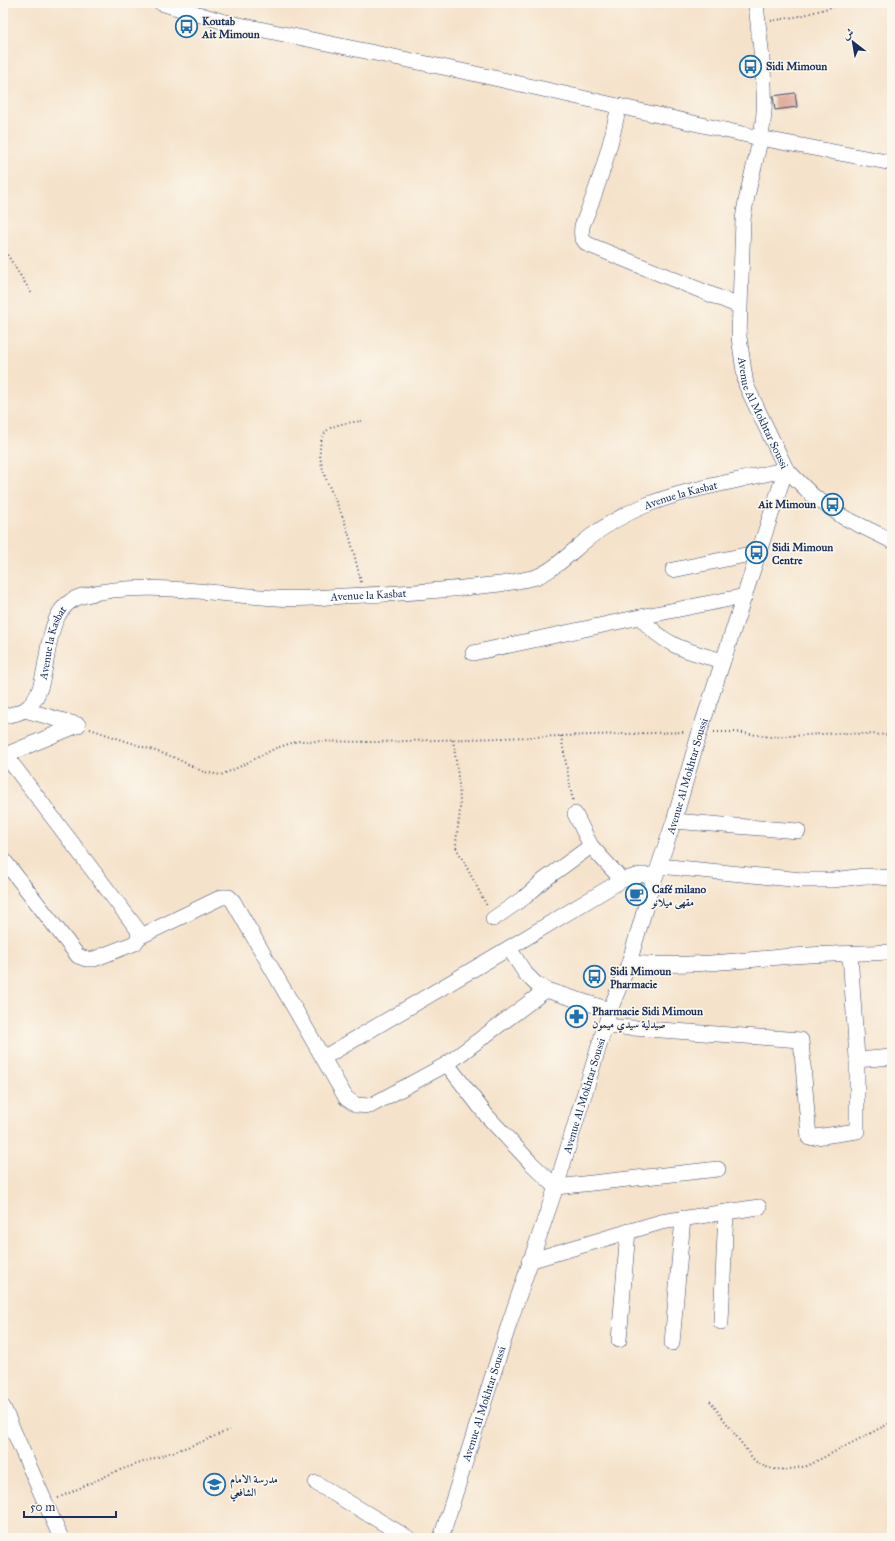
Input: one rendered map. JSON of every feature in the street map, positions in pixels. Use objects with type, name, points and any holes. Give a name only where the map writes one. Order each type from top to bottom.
[{"type":"street","points":[[161,3],[221,21],[476,74],[760,138],[892,163]]},
{"type":"street","name":"Avenue Al Mokhtar Soussi","points":[[441,1538],[529,1261],[556,1187],[610,1010],[628,963],[648,895],[674,821],[700,731],[786,469],[746,384],[739,337],[739,306],[745,203],[764,114],[764,96],[756,3]]},
{"type":"street","points":[[619,106],[612,142],[604,168],[582,226],[582,240],[587,244],[739,306]]},
{"type":"street","points":[[786,469],[812,495],[843,517],[892,541]]},
{"type":"street","name":"Avenue la Kasbat","points":[[25,710],[34,702],[41,686],[47,652],[58,615],[67,604],[79,597],[109,591],[144,588],[280,599],[430,591],[502,583],[536,576],[560,561],[605,526],[644,506],[695,490],[786,469]]},
{"type":"street","points":[[673,570],[760,552]]},
{"type":"street","points":[[473,653],[745,596]]},
{"type":"street","points":[[640,617],[655,633],[677,647],[723,662]]},
{"type":"street","points":[[3,716],[25,710],[78,725]]},
{"type":"street","points":[[78,725],[4,754],[138,930],[139,937]]},
{"type":"street","points":[[576,814],[591,846],[622,880]]},
{"type":"street","points":[[674,821],[798,831]]},
{"type":"street","points":[[493,919],[525,897],[544,880],[591,846]]},
{"type":"street","points":[[3,859],[78,956],[86,959],[94,959],[136,942],[139,937],[222,897],[228,897],[233,901],[346,1098],[356,1105],[370,1106],[447,1064],[546,990]]},
{"type":"street","points":[[323,1058],[622,880],[658,870],[802,880],[833,880],[864,876],[892,878]]},
{"type":"street","points":[[509,948],[525,973],[536,984],[546,990],[610,1010]]},
{"type":"street","points":[[628,963],[661,966],[701,965],[745,962],[781,957],[892,952]]},
{"type":"street","points":[[605,1026],[802,1040],[809,1138],[856,1131],[857,1060],[850,954]]},
{"type":"street","points":[[857,1060],[892,1057]]},
{"type":"street","points":[[447,1064],[487,1116],[530,1162],[556,1187],[718,1169]]},
{"type":"street","points":[[529,1261],[661,1222],[759,1207]]},
{"type":"street","points":[[721,1322],[726,1212]]},
{"type":"street","points":[[672,1343],[683,1218]]},
{"type":"street","points":[[619,1340],[628,1231]]},
{"type":"street","points":[[3,1407],[61,1538]]},
{"type":"street","points":[[316,1482],[408,1538]]},
{"type":"path","points":[[757,22],[793,17],[846,3]]},
{"type":"path","points":[[3,248],[32,294]]},
{"type":"path","points":[[362,421],[334,426],[324,434],[320,447],[322,466],[345,523],[365,595]]},
{"type":"path","points":[[78,725],[173,757],[204,772],[221,775],[276,748],[298,741],[376,742],[700,731],[736,732],[771,737],[840,733],[892,735]]},
{"type":"path","points":[[561,736],[576,814]]},
{"type":"path","points":[[453,740],[460,806],[456,847],[493,919]]},
{"type":"path","points":[[710,1401],[754,1460],[760,1465],[777,1470],[807,1466],[892,1422]]},
{"type":"path","points":[[46,1504],[117,1470],[199,1443],[229,1430]]},
{"type":"building","points":[[795,93],[797,107],[775,110],[773,96]]},
{"type":"place","name":"Koutab Ait Mimoun","points":[[187,27]]},
{"type":"place","name":"Sidi Mimoun","points":[[750,66]]},
{"type":"place","name":"Ait Mimoun","points":[[832,504]]},
{"type":"place","name":"Sidi Mimoun Centre","points":[[757,553]]},
{"type":"place","name":"Café milano مقهى ميلانو","points":[[637,895]]},
{"type":"place","name":"Sidi Mimoun Pharmacie","points":[[594,977]]},
{"type":"place","name":"Pharmacie Sidi Mimoun صيدلية سيدي ميمون","points":[[576,1017]]},
{"type":"place","name":"مدرسة الامام الشافعي","points":[[214,1485]]}]
